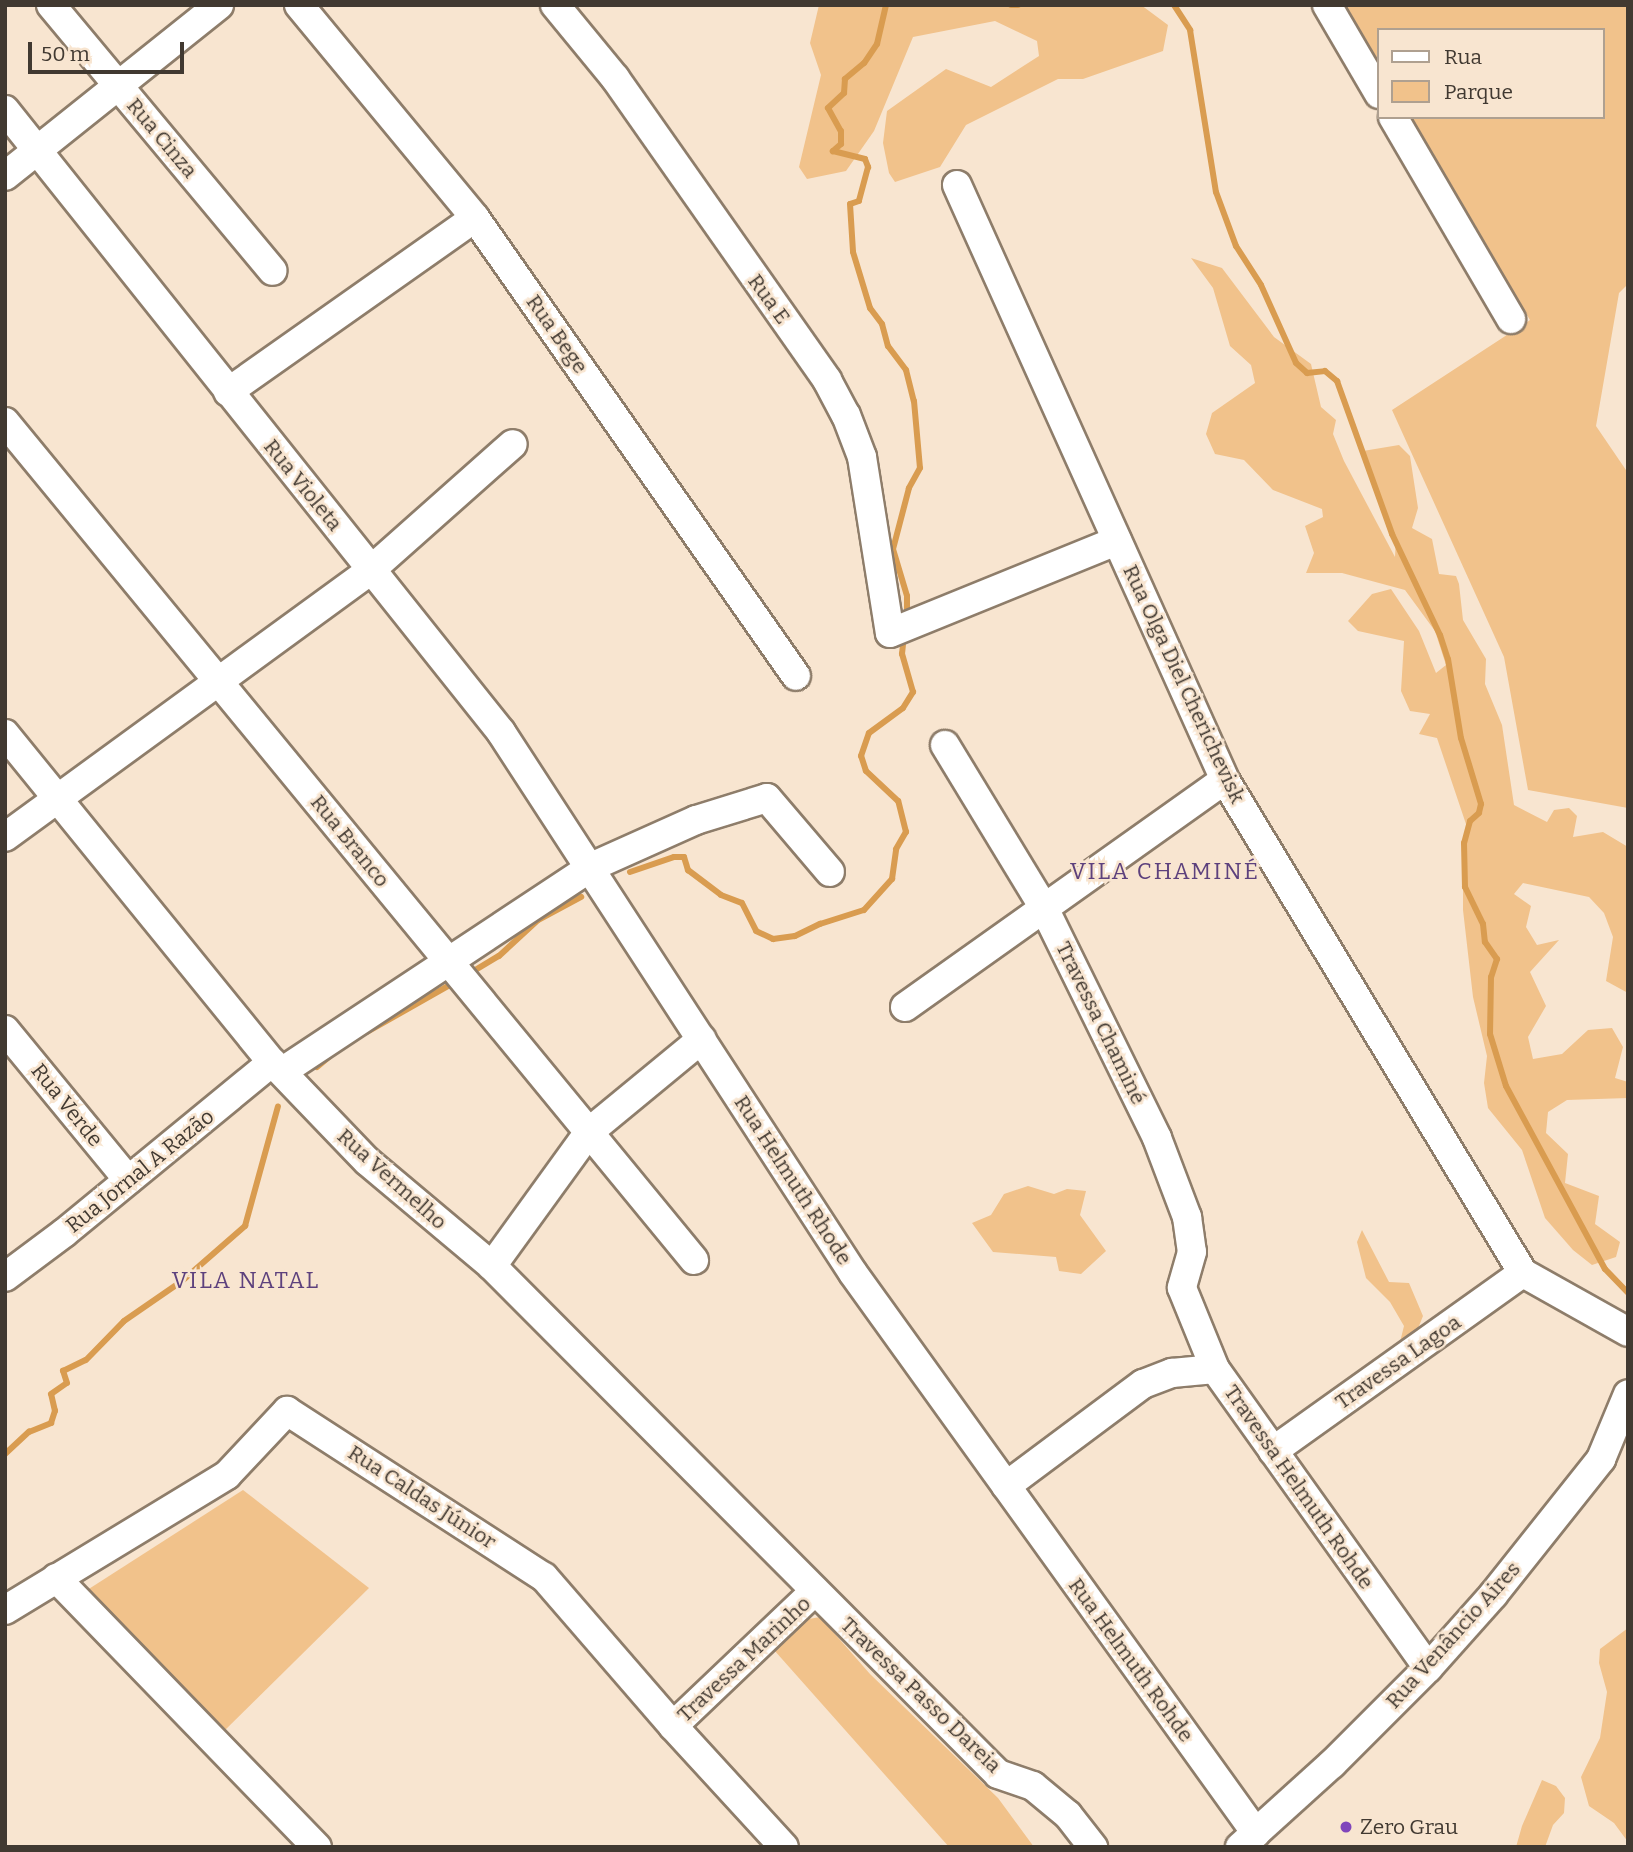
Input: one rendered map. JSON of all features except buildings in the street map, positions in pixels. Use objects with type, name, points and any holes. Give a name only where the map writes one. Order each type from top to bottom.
[{"type":"street","name":"Rua Cinza","points":[[51,5],[273,271]]},
{"type":"street","points":[[5,176],[219,5]]},
{"type":"street","name":"Rua Bege","points":[[299,5],[475,218],[796,677]]},
{"type":"street","name":"Rua E","points":[[555,5],[615,78],[827,380],[846,415],[862,457],[890,634],[1117,541]]},
{"type":"street","points":[[1327,5],[1378,92]]},
{"type":"street","name":"Rua Violeta","points":[[5,110],[501,732],[591,867]]},
{"type":"street","points":[[1394,119],[1511,319]]},
{"type":"street","name":"Rua Olga Diel Cherichevisk","points":[[957,185],[1224,780],[1523,1273],[1628,1332]]},
{"type":"street","points":[[228,393],[475,218]]},
{"type":"street","name":"Rua Branco","points":[[5,422],[694,1260]]},
{"type":"street","points":[[5,837],[372,569],[513,444]]},
{"type":"street","name":"Rua Vermelho","points":[[5,734],[278,1066],[367,1161],[492,1266],[815,1591]]},
{"type":"street","name":"Travessa Chaminé","points":[[945,745],[1044,908],[1157,1138],[1187,1217],[1192,1252],[1182,1288],[1215,1369]]},
{"type":"street","points":[[905,1007],[1224,780]]},
{"type":"street","name":"Rua Jornal A Razão","points":[[5,1277],[278,1066],[448,961],[591,867],[696,820],[767,798],[830,872]]},
{"type":"street","name":"Rua Helmuth Rhode","points":[[591,867],[853,1273],[1006,1486]]},
{"type":"street","name":"Rua Verde","points":[[5,1030],[128,1180]]},
{"type":"street","points":[[492,1266],[589,1132],[702,1040]]},
{"type":"street","name":"Travessa Lagoa","points":[[1273,1451],[1523,1273]]},
{"type":"street","name":"Travessa Helmuth Rohde","points":[[1006,1486],[1143,1384],[1172,1373],[1215,1369],[1428,1668]]},
{"type":"street","name":"Rua Venâncio Aires","points":[[1248,1840],[1332,1764],[1428,1668],[1493,1595],[1601,1459],[1628,1394]]},
{"type":"street","name":"Rua Caldas Júnior","points":[[5,1609],[227,1475],[288,1411],[544,1577],[673,1726],[784,1847]]},
{"type":"street","name":"Rua Helmuth Rohde","points":[[1006,1486],[1248,1840]]},
{"type":"street","points":[[56,1578],[317,1847]]},
{"type":"street","name":"Travessa Marinho","points":[[673,1726],[815,1591]]},
{"type":"street","name":"Travessa Passo Dareia","points":[[815,1591],[998,1774],[1033,1786],[1068,1815],[1093,1847]]},
{"type":"green space","points":[[819,5],[1141,5],[1168,25],[1163,51],[1083,79],[1058,79],[966,125],[940,167],[895,182],[889,173],[883,143],[887,111],[946,69],[991,87],[1039,56],[1037,41],[995,21],[913,37],[874,131],[846,171],[807,179],[799,167],[821,75],[810,43]]},
{"type":"green space","points":[[1340,5],[1628,5],[1628,284],[1619,293],[1596,426],[1628,473],[1628,808],[1528,790],[1504,657],[1392,410],[1530,320],[1408,119],[1605,119],[1605,28],[1378,28],[1378,69]]},
{"type":"green space","points":[[1191,258],[1222,268],[1274,337],[1311,364],[1321,407],[1336,420],[1333,434],[1344,461],[1395,557],[1396,537],[1363,451],[1399,445],[1410,456],[1418,508],[1412,528],[1432,539],[1439,574],[1456,576],[1459,584],[1463,620],[1486,659],[1485,684],[1502,725],[1514,805],[1547,822],[1554,810],[1569,808],[1577,816],[1573,837],[1603,832],[1628,847],[1628,993],[1606,981],[1613,937],[1604,913],[1589,897],[1523,883],[1514,894],[1531,906],[1526,927],[1537,945],[1559,940],[1530,972],[1546,1006],[1528,1037],[1533,1059],[1562,1054],[1588,1030],[1612,1028],[1623,1047],[1615,1078],[1628,1082],[1628,1098],[1567,1100],[1548,1112],[1546,1133],[1568,1154],[1565,1183],[1599,1196],[1595,1224],[1620,1242],[1616,1257],[1592,1265],[1573,1250],[1545,1218],[1522,1150],[1488,1108],[1484,1083],[1487,1056],[1473,997],[1463,910],[1463,859],[1468,830],[1437,738],[1419,734],[1430,714],[1410,711],[1401,691],[1404,641],[1358,631],[1348,621],[1372,594],[1391,589],[1419,631],[1436,673],[1446,665],[1435,631],[1405,590],[1342,573],[1306,573],[1314,553],[1305,526],[1323,517],[1322,509],[1273,490],[1244,460],[1215,454],[1206,434],[1212,413],[1255,383],[1251,365],[1230,346],[1213,288]]},
{"type":"green space","points":[[1028,1186],[1054,1194],[1067,1189],[1086,1191],[1080,1215],[1106,1251],[1081,1274],[1059,1271],[1056,1257],[993,1252],[972,1223],[991,1215],[1004,1194]]},
{"type":"green space","points":[[1362,1230],[1389,1282],[1409,1283],[1423,1316],[1415,1336],[1400,1342],[1404,1326],[1390,1302],[1366,1278],[1357,1242]]},
{"type":"green space","points":[[243,1490],[369,1588],[220,1735],[81,1594]]},
{"type":"green space","points":[[820,1617],[870,1674],[998,1798],[1034,1847],[949,1847],[774,1650],[809,1619]]},
{"type":"green space","points":[[1628,1628],[1628,1842],[1614,1823],[1589,1806],[1581,1777],[1600,1738],[1607,1692],[1599,1663],[1600,1649]]},
{"type":"green space","points":[[1542,1780],[1556,1786],[1565,1798],[1564,1813],[1553,1825],[1545,1847],[1516,1847],[1522,1826]]},
{"type":"waterway","points":[[886,5],[877,44],[864,63],[845,79],[844,93],[828,108],[841,131],[841,144],[833,151],[865,159],[868,167],[859,201],[850,204],[853,252],[870,308],[882,324],[888,346],[906,370],[914,401],[920,468],[909,488],[893,549],[907,596],[907,612]]},
{"type":"waterway","points":[[1011,5],[1018,5]]},
{"type":"waterway","points":[[1174,5],[1190,30],[1216,192],[1236,246],[1261,285],[1296,363],[1307,373],[1325,371],[1337,381],[1392,534],[1440,635],[1448,659],[1461,738],[1481,804],[1479,813],[1470,821],[1464,843],[1465,887],[1483,924],[1485,942],[1497,959],[1491,977],[1490,1034],[1506,1086],[1605,1269],[1628,1293]]},
{"type":"waterway","points":[[630,872],[674,857],[684,857],[688,870],[721,895],[742,903],[756,931],[773,939],[795,936],[820,924],[864,910],[892,879],[896,849],[906,832],[898,801],[866,771],[861,756],[869,733],[903,708],[913,692],[902,654],[903,645]]},
{"type":"waterway","points":[[467,975],[499,956],[538,920],[581,897]]},
{"type":"waterway","points":[[367,1032],[455,982]]},
{"type":"waterway","points":[[317,1067],[329,1057]]},
{"type":"waterway","points":[[5,1454],[29,1432],[51,1423],[55,1411],[51,1394],[67,1383],[63,1371],[86,1360],[124,1321],[182,1281],[245,1226],[278,1106]]},
{"type":"place","name":"Zero Grau","points":[[1346,1827]]},
{"type":"district","name":"VILA CHAMINÉ","points":[[1165,871]]},
{"type":"district","name":"VILA NATAL","points":[[246,1280]]}]
